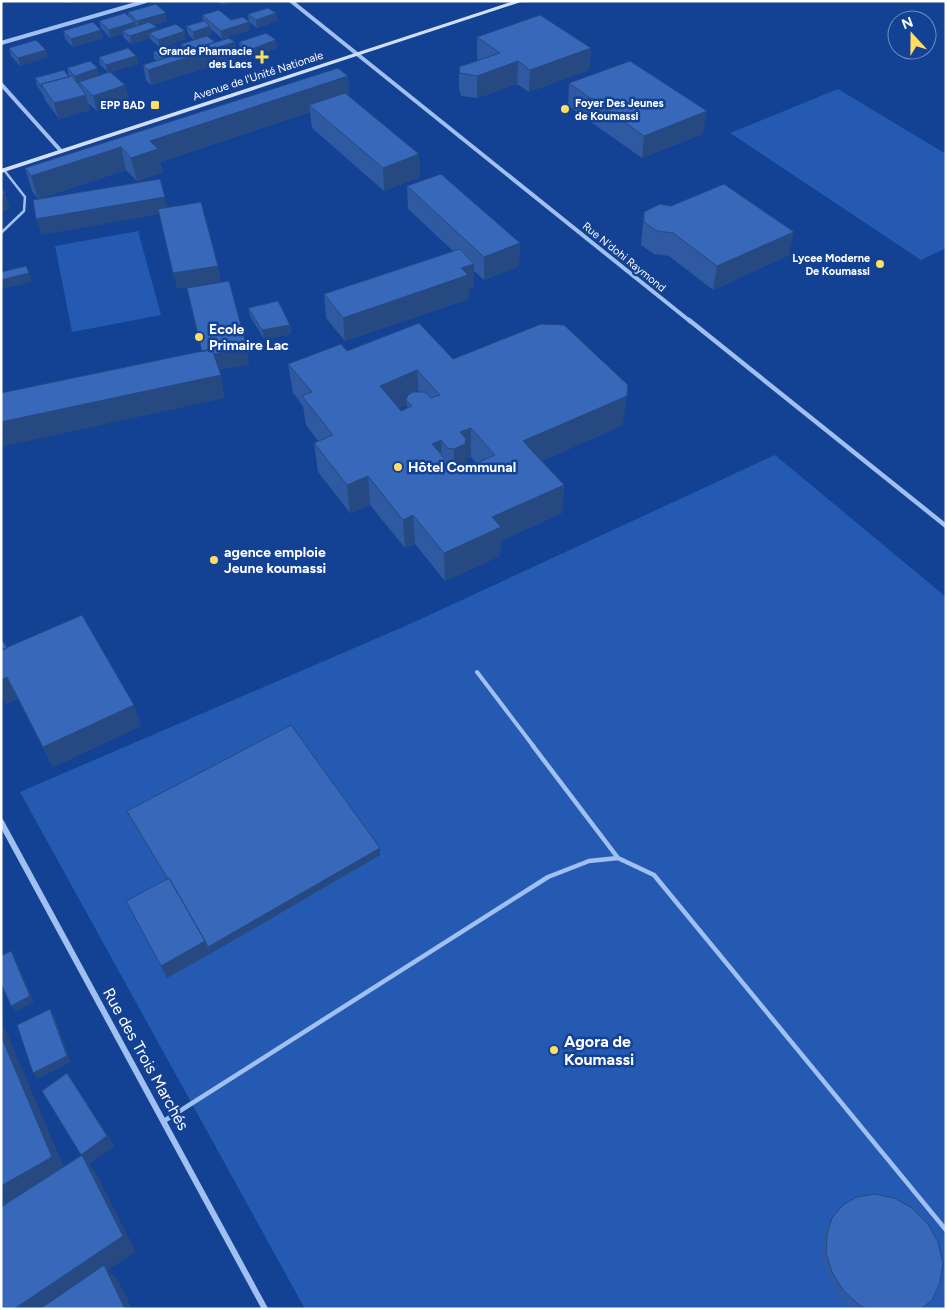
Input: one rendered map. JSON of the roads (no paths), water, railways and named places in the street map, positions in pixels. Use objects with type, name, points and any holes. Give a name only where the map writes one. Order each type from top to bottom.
[{"type":"street","points":[[1,43],[146,1]]},
{"type":"street","name":"Rue N'dohi Raymond","points":[[291,1],[946,526]]},
{"type":"street","name":"Avenue de l'Unité Nationale","points":[[3,170],[521,1]]},
{"type":"street","points":[[1,84],[61,151]]},
{"type":"street","name":"Rue des Trois Marchés","points":[[1,822],[265,1309]]},
{"type":"lane","points":[[1,233],[24,211],[25,197],[3,170]]},
{"type":"lane","points":[[477,672],[618,858],[654,876],[946,1230]]},
{"type":"lane","points":[[164,1121],[548,877],[589,861],[618,858]]},
{"type":"place","name":"Grande Pharmacie des Lacs","points":[[262,57]]},
{"type":"place","name":"EPP BAD","points":[[155,105]]},
{"type":"place","name":"Foyer Des Jeunes de Koumassi","points":[[565,109]]},
{"type":"place","name":"Lycee Moderne De Koumassi","points":[[880,264]]},
{"type":"place","name":"Ecole Primaire Lac","points":[[199,337]]},
{"type":"place","name":"Hôtel Communal","points":[[398,467]]},
{"type":"place","name":"agence emploie Jeune koumassi","points":[[214,560]]},
{"type":"place","name":"Agora de Koumassi","points":[[554,1050]]}]
